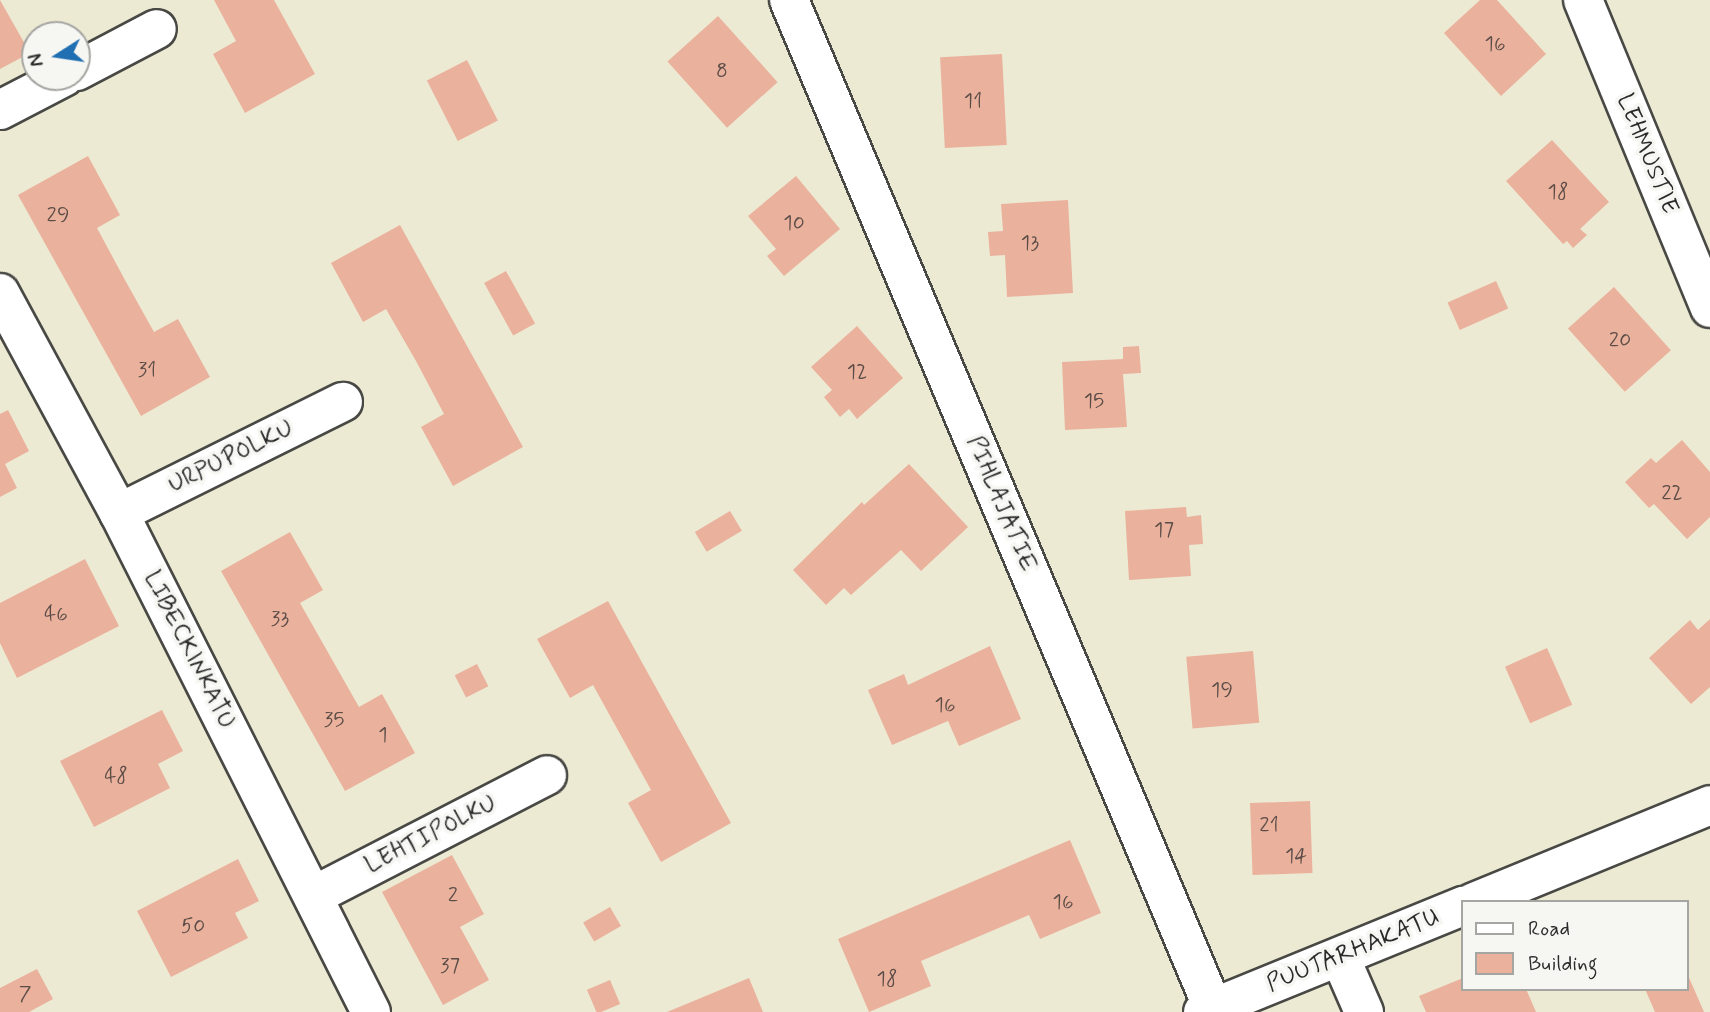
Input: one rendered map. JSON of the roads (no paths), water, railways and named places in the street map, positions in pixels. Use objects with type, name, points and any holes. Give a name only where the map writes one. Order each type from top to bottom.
[{"type":"street","name":"PIHLAJATIE","points":[[789,0],[1208,1010]]},
{"type":"street","name":"LEHMUSTIE","points":[[1583,0],[1710,308]]},
{"type":"street","points":[[91,64],[157,29]]},
{"type":"street","points":[[0,110],[37,91]]},
{"type":"street","name":"LIBECKINKATU","points":[[0,293],[119,513],[315,895],[371,1012]]},
{"type":"street","name":"URPUPOLKU","points":[[119,513],[342,402]]},
{"type":"street","name":"LEHTIPOLKU","points":[[315,895],[547,775]]},
{"type":"street","points":[[1479,900],[1710,805]]},
{"type":"street","name":"PUUTARHAKATU","points":[[1208,1010],[1462,906]]},
{"type":"street","points":[[1340,957],[1364,1012]]}]
